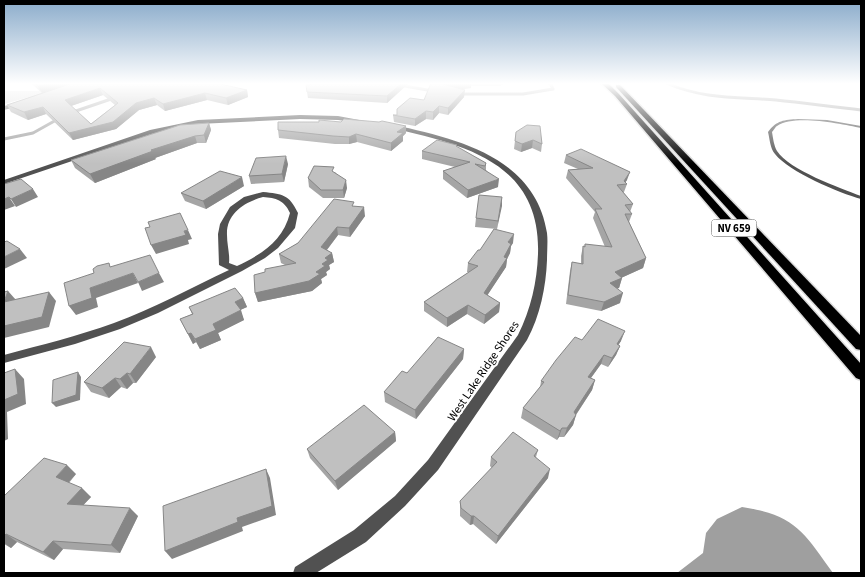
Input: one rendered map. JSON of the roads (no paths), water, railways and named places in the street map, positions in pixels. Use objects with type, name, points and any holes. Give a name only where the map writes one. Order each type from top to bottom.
[{"type":"main road","name":"NV 659","points":[[630,110],[861,374]]},
{"type":"main road","name":"NV 659","points":[[643,110],[861,345]]},
{"type":"street","name":"West Lake Ridge Shores","points":[[4,182],[150,132],[182,125],[230,119],[321,117],[377,123],[429,134],[463,145],[480,152],[507,169],[530,193],[542,221],[545,248],[538,299],[533,318],[523,337],[433,465],[400,501],[360,536],[301,573]]},
{"type":"street","points":[[4,358],[70,341],[115,326],[156,310],[236,269],[271,249],[289,230],[294,210],[292,202],[269,194],[253,196],[238,204],[230,213],[224,223],[222,233],[226,256],[224,265],[236,269]]},
{"type":"lane","points":[[861,127],[829,121],[797,120],[775,126],[770,132],[772,145],[777,154],[788,163],[861,198]]},
{"type":"waterway","points":[[70,113],[79,110]]},
{"type":"waterway","points":[[4,139],[33,133],[58,119]]}]
